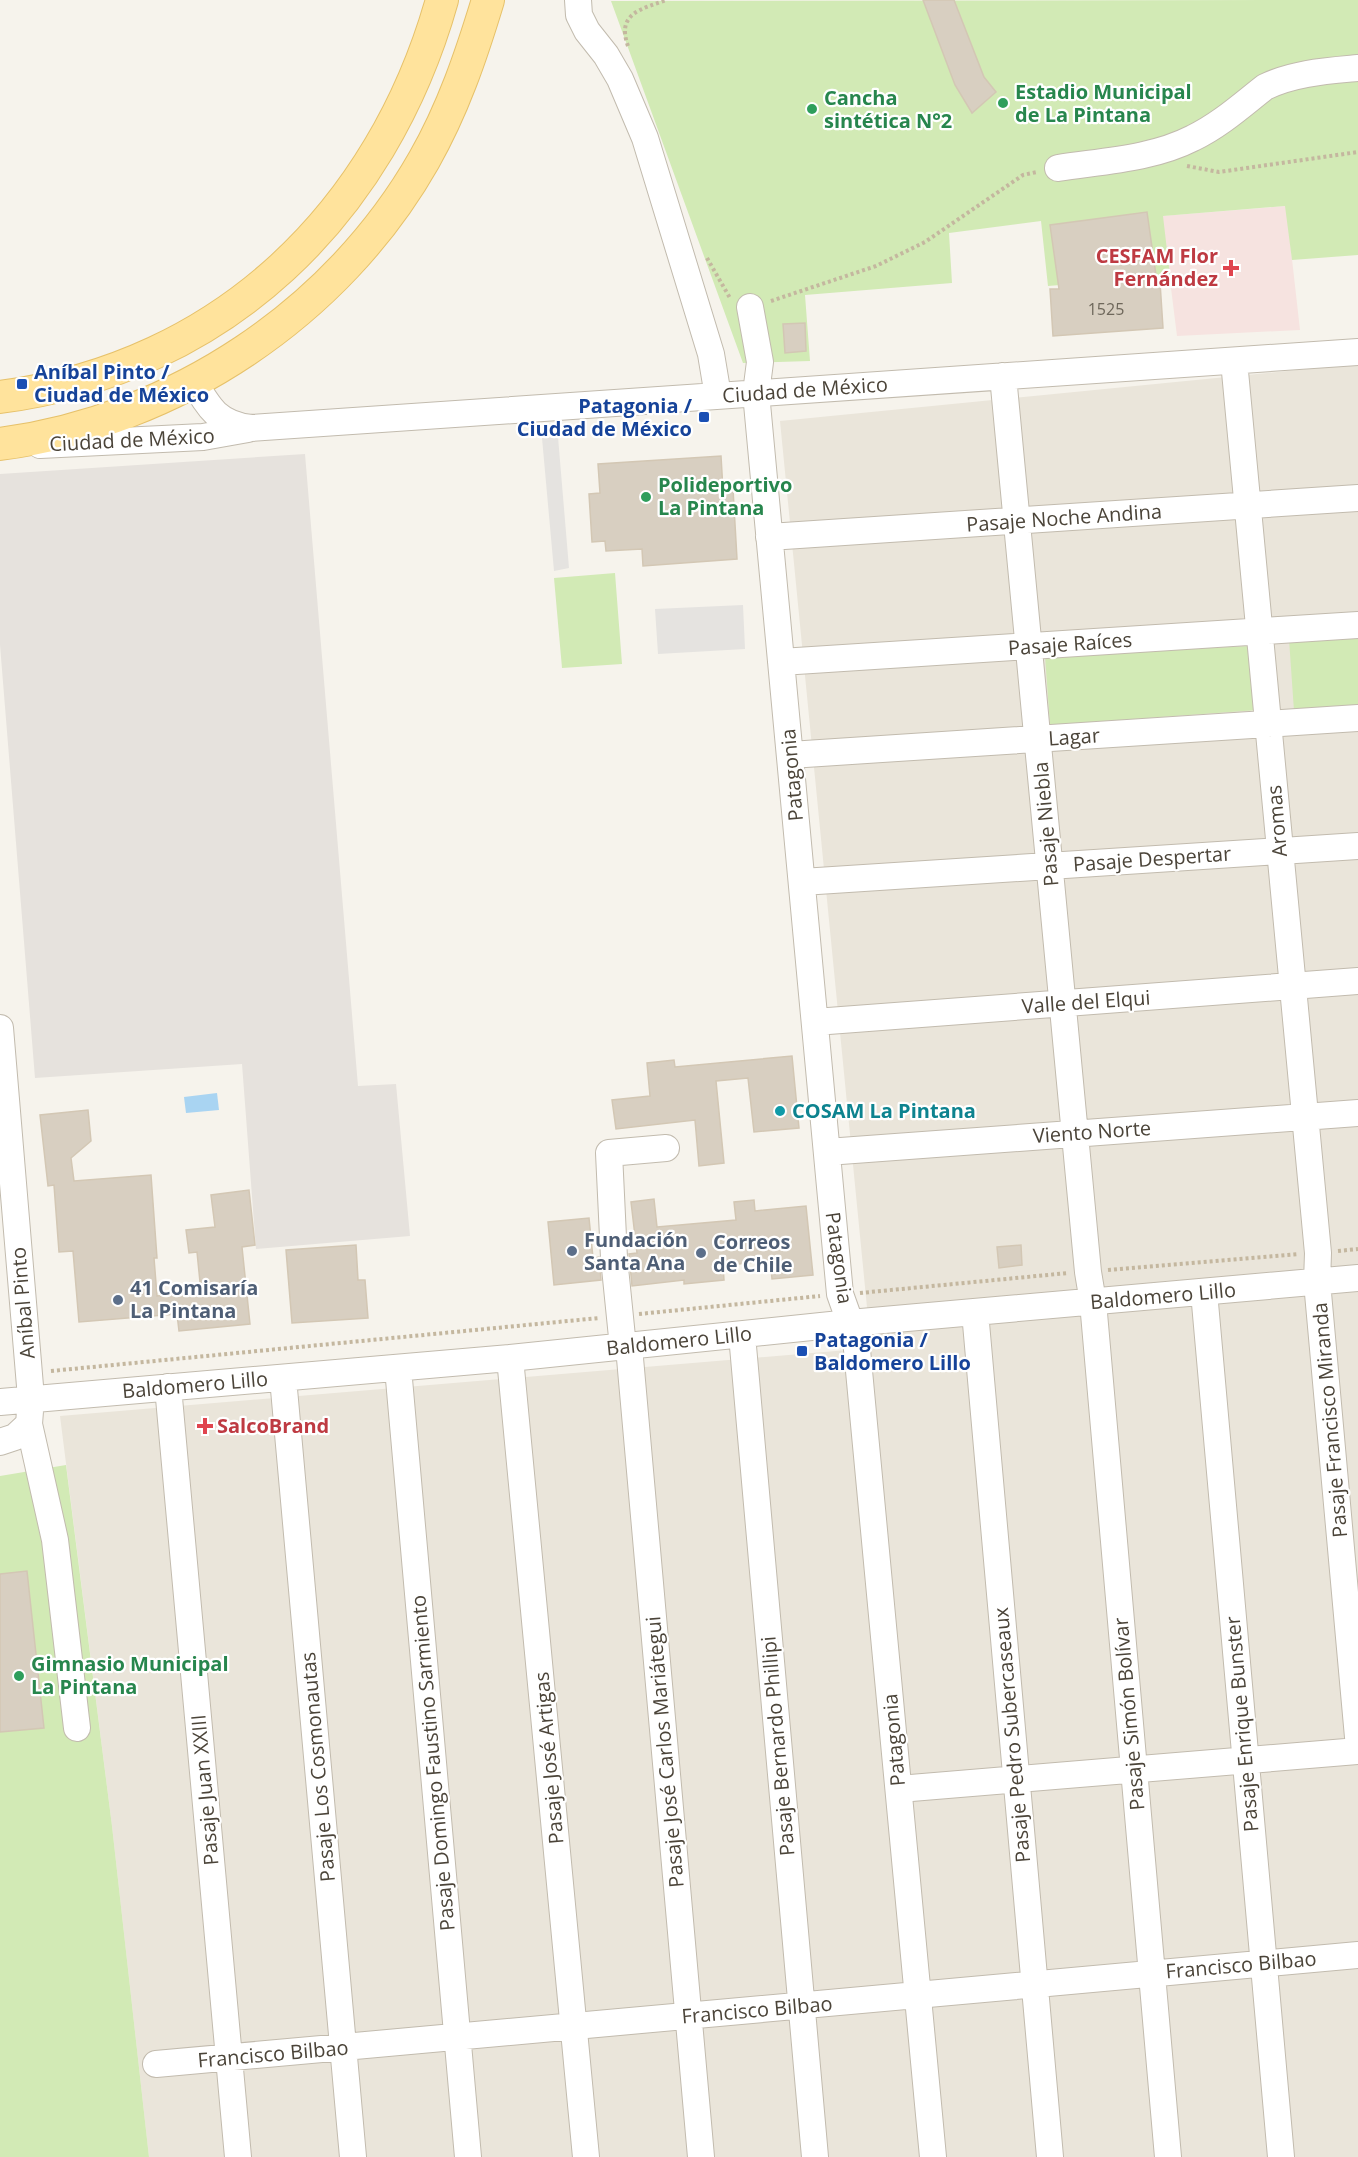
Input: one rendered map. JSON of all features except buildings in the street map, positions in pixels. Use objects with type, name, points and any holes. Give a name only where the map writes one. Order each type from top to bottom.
[{"type":"main road","points":[[0,397],[74,383],[131,364],[158,351],[194,332],[249,295],[300,250],[337,210],[363,176],[395,121],[426,53],[442,0]]},
{"type":"main road","points":[[6,443],[45,436],[108,418],[194,382],[229,362],[292,316],[321,291],[377,230],[402,196],[440,131],[467,68],[488,0]]},
{"type":"main road","points":[[158,351],[181,365],[194,382]]},
{"type":"street","points":[[578,0],[579,15],[587,31],[606,55],[620,79],[645,138],[711,354],[718,396]]},
{"type":"street","points":[[1058,168],[1142,155],[1177,146],[1208,131],[1265,87],[1276,82],[1298,75],[1358,68]]},
{"type":"street","name":"Patagonia","points":[[750,307],[760,362],[756,393],[840,1294],[856,1339],[933,2157]]},
{"type":"street","name":"Ciudad de México","points":[[6,443],[40,445],[108,443],[203,437],[251,428],[1358,352]]},
{"type":"street","name":"Aromas","points":[[1234,361],[1318,1252],[1317,1282]]},
{"type":"street","name":"Pasaje Niebla","points":[[1003,376],[1088,1272]]},
{"type":"street","name":"Ciudad de México","points":[[194,382],[206,402],[223,420],[251,428]]},
{"type":"street","name":"Pasaje Noche Andina","points":[[769,537],[1358,498]]},
{"type":"street","name":"Pasaje Raíces","points":[[781,662],[1358,625]]},
{"type":"street","name":"Lagar","points":[[790,755],[1358,718]]},
{"type":"street","name":"Pasaje Despertar","points":[[802,882],[1358,846]]},
{"type":"street","name":"Valle del Elqui","points":[[815,1022],[1358,981]]},
{"type":"street","name":"Aníbal Pinto","points":[[0,1028],[29,1373],[30,1411],[55,1540],[77,1728]]},
{"type":"street","name":"Viento Norte","points":[[827,1152],[1358,1113]]},
{"type":"street","name":"Pasaje José Carlos Mariátegui","points":[[666,1148],[609,1153],[620,1316],[626,1347],[701,2157]]},
{"type":"street","name":"Pasaje Simón Bolívar","points":[[1088,1272],[1093,1302],[1168,2157]]},
{"type":"street","name":"Baldomero Lillo","points":[[0,1402],[30,1411],[168,1388],[626,1347],[850,1323],[1358,1278]]},
{"type":"street","name":"Pasaje Francisco Miranda","points":[[1317,1282],[1358,1737]]},
{"type":"street","name":"Pasaje Enrique Bunster","points":[[1204,1292],[1281,2157]]},
{"type":"street","name":"Pasaje Pedro Subercaseaux","points":[[975,1312],[1050,2157]]},
{"type":"street","name":"Pasaje Bernardo Phillipi","points":[[742,1335],[815,2157]]},
{"type":"street","name":"Pasaje José Artigas","points":[[510,1358],[586,2157]]},
{"type":"street","name":"Pasaje Domingo Faustino Sarmiento","points":[[398,1368],[468,2157]]},
{"type":"street","name":"Pasaje Los Cosmonautas","points":[[283,1378],[353,2157]]},
{"type":"street","name":"Pasaje Juan XXIII","points":[[168,1388],[238,2157]]},
{"type":"street","points":[[0,1442],[15,1437],[30,1411]]},
{"type":"street","points":[[899,1789],[1358,1751]]},
{"type":"street","name":"Francisco Bilbao","points":[[156,2064],[1358,1955]]},
{"type":"path","points":[[632,56],[624,34],[629,18],[635,11],[666,0]]},
{"type":"path","points":[[1186,165],[1220,172],[1358,152]]},
{"type":"path","points":[[705,252],[728,296],[750,307],[876,266],[925,242],[1023,176],[1058,168]]},
{"type":"path","points":[[29,1373],[840,1294],[1358,1249]]},
{"type":"shaded area","name":"CESFAM Flor Fernández","points":[[1286,206],[1300,330],[1177,336],[1162,216]]},
{"type":"shaded area","points":[[1358,364],[1358,2157],[149,2157],[112,1826],[60,1416],[871,1348],[780,421]]},
{"type":"shaded area","points":[[558,437],[569,568],[554,571],[542,438]]},
{"type":"shaded area","points":[[305,454],[358,1086],[396,1084],[410,1236],[256,1249],[242,1064],[35,1078],[0,645],[0,474]]},
{"type":"shaded area","points":[[743,605],[745,649],[658,654],[655,609]]},
{"type":"green space","name":"Estadio Municipal de La Pintana","points":[[1358,0],[1358,255],[1292,260],[1285,206],[1163,216],[1170,276],[1048,286],[1041,221],[949,233],[952,283],[805,295],[810,361],[743,363],[611,1]]},
{"type":"green space","points":[[615,573],[622,664],[562,668],[554,578]]},
{"type":"green space","points":[[1358,634],[1358,707],[1294,711],[1289,639]]},
{"type":"green space","points":[[1250,646],[1258,710],[1050,725],[1045,656]]},
{"type":"green space","points":[[66,1465],[112,1826],[149,2157],[0,2157],[0,1476]]},
{"type":"water","points":[[217,1093],[219,1110],[186,1113],[184,1097]]},
{"type":"place","name":"Estadio Municipal de La Pintana","points":[[1003,103]]},
{"type":"place","name":"Cancha sintética N°2","points":[[812,109]]},
{"type":"place","name":"CESFAM Flor Fernández","points":[[1231,268]]},
{"type":"place","name":"Aníbal Pinto / Ciudad de México","points":[[22,384]]},
{"type":"place","name":"Patagonia / Ciudad de México","points":[[704,417]]},
{"type":"place","name":"Polideportivo La Pintana","points":[[646,497]]},
{"type":"place","name":"COSAM La Pintana","points":[[780,1111]]},
{"type":"place","name":"Fundación Santa Ana","points":[[572,1251]]},
{"type":"place","name":"Correos de Chile","points":[[701,1253]]},
{"type":"place","name":"41 Comisaría La Pintana","points":[[118,1300]]},
{"type":"place","name":"Patagonia / Baldomero Lillo","points":[[802,1351]]},
{"type":"place","name":"SalcoBrand","points":[[205,1426]]},
{"type":"place","name":"Gimnasio Municipal La Pintana","points":[[19,1676]]}]
